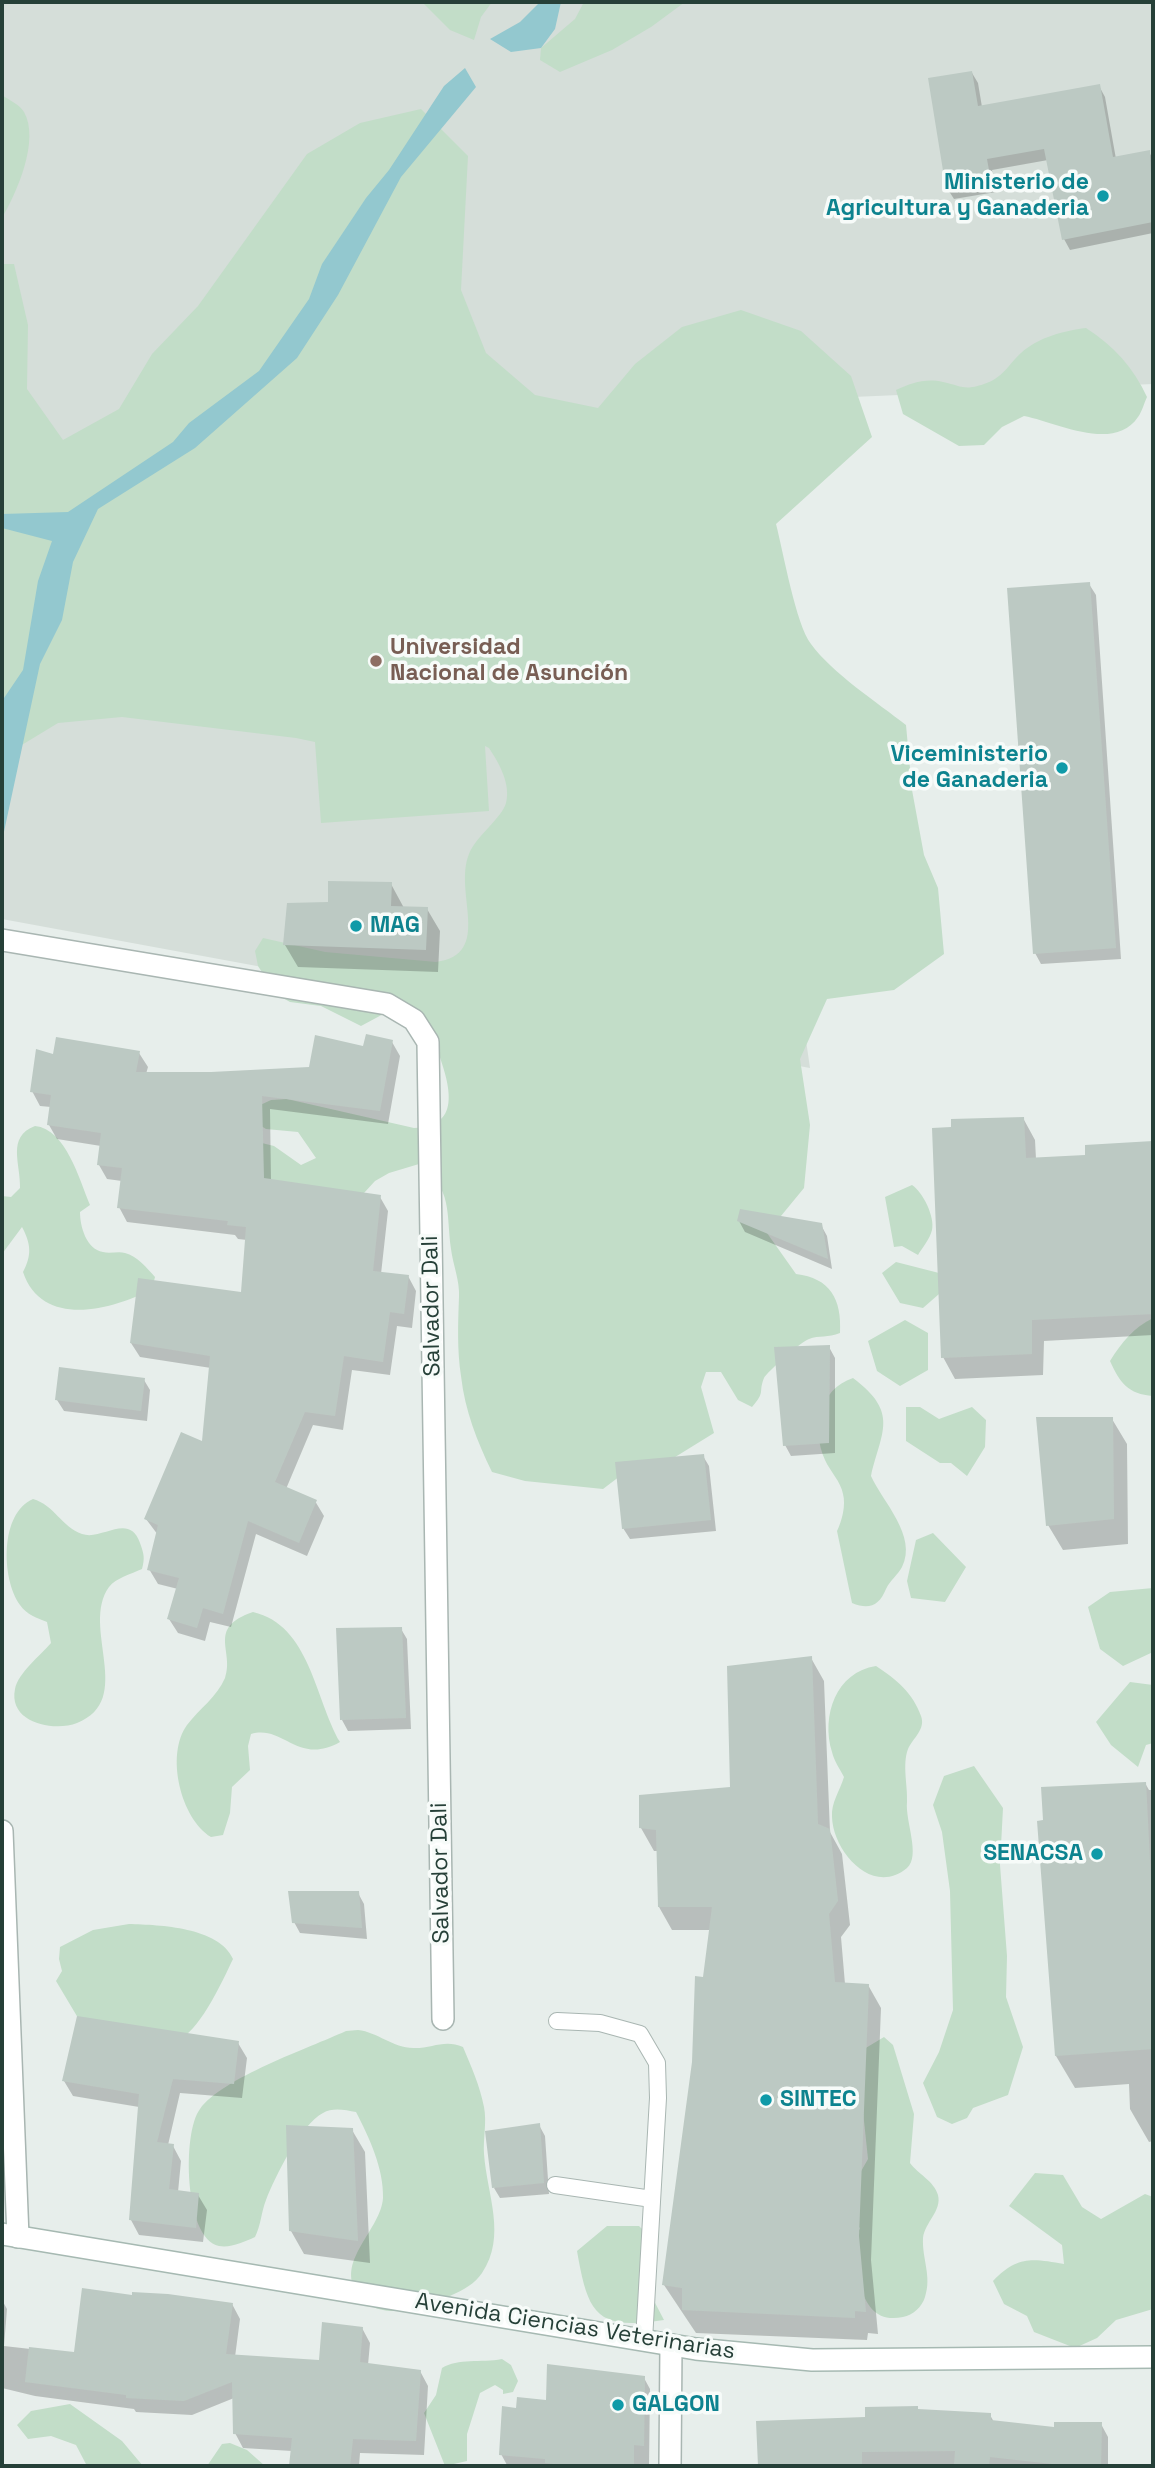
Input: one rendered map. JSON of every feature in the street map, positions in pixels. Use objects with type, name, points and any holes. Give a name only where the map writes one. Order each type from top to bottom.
[{"type":"street","name":"Salvador Dali","points":[[2,940],[387,1004],[414,1020],[428,1042],[443,2019]]},
{"type":"street","points":[[2,1831],[10,2235]]},
{"type":"street","name":"Avenida Ciencias Veterinarias","points":[[10,2235],[644,2340],[812,2360],[1153,2357]]},
{"type":"street","points":[[670,2466],[671,2344]]},
{"type":"lane","points":[[557,2021],[600,2024],[640,2034],[657,2063],[658,2098],[644,2340]]},
{"type":"lane","points":[[555,2185],[652,2199]]},
{"type":"shaded area","name":"Universidad Nacional de Asunción","points":[[2,2],[1153,2],[1153,384],[714,403],[810,1068],[2,919]]},
{"type":"green space","points":[[422,2],[492,2],[481,17],[474,40],[450,30]]},
{"type":"green space","points":[[584,2],[685,2],[651,27],[612,50],[560,72],[540,60],[541,48],[575,19]]},
{"type":"green space","points":[[2,95],[24,112],[29,137],[25,166],[2,218]]},
{"type":"green space","points":[[421,109],[468,156],[461,290],[486,353],[535,395],[598,408],[635,364],[682,327],[741,310],[801,331],[851,376],[872,437],[776,524],[795,605],[811,644],[843,677],[906,725],[912,790],[924,855],[938,888],[944,954],[894,990],[827,999],[800,1059],[810,1125],[804,1188],[767,1233],[796,1274],[818,1280],[832,1292],[839,1310],[840,1333],[809,1339],[792,1351],[764,1378],[760,1395],[752,1407],[738,1400],[721,1372],[706,1372],[701,1387],[714,1433],[659,1467],[628,1470],[603,1489],[525,1481],[492,1472],[465,1401],[459,1356],[459,1291],[451,1249],[448,1212],[443,1192],[430,1173],[419,1164],[389,1173],[375,1181],[353,1205],[290,1219],[248,1154],[258,1142],[274,1146],[301,1165],[316,1158],[298,1132],[266,1129],[253,1121],[258,1106],[271,1100],[287,1099],[414,1128],[430,1126],[441,1120],[447,1111],[449,1100],[445,1074],[428,1022],[418,1009],[402,1004],[361,1026],[321,1006],[290,1002],[276,994],[258,966],[255,951],[263,938],[325,952],[436,962],[453,957],[463,947],[468,935],[465,870],[469,854],[500,815],[506,803],[505,781],[489,748],[485,746],[489,811],[321,823],[315,742],[296,738],[122,717],[58,723],[2,757],[2,264],[14,264],[28,325],[27,389],[63,440],[119,409],[152,354],[198,306],[307,154],[360,123]]},
{"type":"green space","points":[[1086,328],[1122,358],[1147,397],[1139,415],[1128,428],[1115,433],[1100,434],[1024,416],[1002,427],[984,445],[959,446],[903,414],[896,390],[924,381],[967,387],[984,384],[1001,375],[1021,353],[1043,339]]},
{"type":"green space","points":[[35,1126],[46,1129],[55,1136],[76,1169],[90,1205],[80,1212],[81,1224],[88,1242],[97,1250],[125,1253],[138,1260],[155,1277],[152,1289],[136,1297],[99,1308],[62,1308],[46,1302],[32,1290],[23,1272],[29,1250],[22,1227],[2,1254],[2,1196],[11,1197],[20,1188],[18,1144],[26,1131]]},
{"type":"green space","points":[[912,1185],[920,1193],[932,1218],[930,1237],[918,1255],[902,1246],[894,1247],[885,1197]]},
{"type":"green space","points":[[896,1262],[939,1273],[939,1294],[923,1308],[900,1303],[882,1273]]},
{"type":"green space","points":[[1153,1318],[1153,1396],[1137,1393],[1126,1386],[1110,1361],[1128,1336]]},
{"type":"green space","points":[[905,1320],[928,1333],[928,1370],[900,1386],[877,1371],[868,1341]]},
{"type":"green space","points":[[853,1378],[868,1390],[882,1413],[882,1435],[871,1476],[897,1519],[906,1555],[902,1567],[880,1599],[868,1606],[852,1603],[837,1531],[843,1513],[843,1494],[825,1460],[819,1436],[821,1412],[826,1401],[841,1383]]},
{"type":"green space","points":[[906,1407],[920,1407],[939,1419],[972,1407],[986,1420],[985,1447],[967,1476],[951,1463],[940,1463],[906,1441]]},
{"type":"green space","points":[[33,1499],[47,1506],[82,1534],[98,1534],[122,1528],[129,1530],[135,1534],[144,1556],[142,1569],[112,1584],[102,1603],[100,1622],[105,1680],[103,1698],[94,1712],[67,1726],[35,1722],[18,1710],[15,1701],[15,1689],[20,1677],[51,1643],[47,1622],[29,1614],[20,1605],[9,1579],[7,1563],[9,1532],[14,1518],[22,1506]]},
{"type":"green space","points":[[933,1533],[966,1567],[945,1602],[911,1598],[907,1581],[916,1540]]},
{"type":"green space","points":[[1153,1588],[1153,1652],[1123,1666],[1100,1649],[1088,1607],[1110,1592]]},
{"type":"green space","points":[[253,1612],[272,1620],[287,1632],[299,1648],[340,1742],[313,1749],[272,1734],[251,1734],[248,1746],[250,1770],[232,1787],[230,1813],[223,1835],[211,1837],[200,1828],[184,1802],[177,1769],[177,1753],[180,1738],[187,1725],[213,1697],[225,1678],[225,1641],[230,1625]]},
{"type":"green space","points":[[876,1666],[897,1681],[909,1694],[922,1721],[908,1749],[905,1762],[907,1810],[913,1855],[907,1868],[894,1876],[881,1877],[868,1874],[847,1856],[834,1830],[833,1806],[844,1777],[833,1755],[829,1738],[831,1711],[842,1686],[862,1670]]},
{"type":"green space","points":[[1130,1682],[1153,1685],[1153,1743],[1146,1745],[1138,1767],[1111,1745],[1096,1722]]},
{"type":"green space","points":[[974,1766],[1003,1808],[1000,1865],[1007,1956],[1006,1997],[1023,2047],[1008,2095],[973,2108],[967,2118],[952,2124],[937,2117],[923,2083],[939,2052],[953,2010],[950,1891],[942,1832],[933,1805],[944,1776]]},
{"type":"green space","points":[[129,1924],[172,1927],[202,1934],[226,1948],[233,1959],[204,2014],[181,2039],[87,2033],[56,1981],[62,1971],[60,1947],[93,1930]]},
{"type":"green space","points":[[358,2030],[407,2048],[445,2044],[463,2047],[484,2107],[484,2154],[494,2215],[493,2245],[489,2259],[482,2273],[469,2286],[440,2300],[404,2310],[381,2310],[367,2303],[356,2291],[352,2279],[356,2256],[375,2221],[383,2198],[378,2165],[356,2112],[327,2111],[306,2128],[276,2178],[255,2237],[242,2243],[219,2246],[207,2239],[193,2206],[190,2139],[200,2109],[211,2097],[246,2075],[289,2055],[346,2031]]},
{"type":"green space","points":[[884,2037],[893,2045],[914,2114],[910,2163],[933,2186],[939,2201],[923,2238],[928,2282],[922,2304],[917,2310],[903,2317],[888,2318],[876,2313],[862,2291],[852,2234],[860,2229],[855,2217],[856,2180],[868,2159],[860,2083],[864,2049]]},
{"type":"green space","points":[[1035,2173],[1063,2175],[1082,2207],[1101,2219],[1145,2194],[1153,2197],[1153,2309],[1116,2320],[1097,2338],[1075,2348],[1034,2332],[1027,2316],[1004,2304],[993,2281],[1010,2267],[1035,2260],[1064,2264],[1062,2245],[1009,2206]]},
{"type":"green space","points":[[607,2226],[639,2226],[655,2242],[657,2269],[641,2277],[638,2289],[652,2297],[664,2320],[623,2323],[609,2320],[591,2303],[577,2251]]},
{"type":"green space","points":[[502,2359],[511,2365],[518,2381],[513,2392],[503,2394],[503,2390],[495,2385],[480,2393],[467,2434],[467,2461],[445,2466],[424,2413],[436,2395],[442,2368],[462,2362]]},
{"type":"green space","points":[[70,2404],[122,2441],[143,2466],[87,2466],[76,2445],[51,2436],[28,2439],[17,2425],[31,2411]]},
{"type":"green space","points":[[230,2443],[247,2450],[265,2466],[207,2466],[222,2444]]},
{"type":"water","points":[[540,2],[561,2],[555,29],[541,48],[511,52],[490,39],[520,22]]},
{"type":"water","points":[[465,68],[476,87],[401,177],[338,295],[297,358],[195,448],[98,509],[73,562],[62,620],[40,664],[2,841],[2,701],[23,670],[38,581],[52,541],[2,528],[2,514],[68,512],[173,442],[189,423],[259,371],[309,299],[322,264],[366,198],[389,170],[444,86]]},
{"type":"building","points":[[972,71],[978,106],[1100,84],[1113,157],[1150,150],[1153,222],[1062,240],[1044,149],[987,159],[991,181],[946,189],[928,78]]},
{"type":"building","name":"Viceministerio de Ganaderia","points":[[1090,582],[1116,948],[1033,954],[1007,588]]},
{"type":"building","name":"MAG","points":[[328,881],[392,882],[391,906],[428,907],[426,950],[283,945],[287,903],[328,902]]},
{"type":"building","points":[[366,1034],[393,1040],[380,1111],[262,1096],[264,1178],[381,1195],[373,1271],[409,1275],[404,1314],[390,1312],[383,1362],[344,1356],[335,1416],[305,1412],[275,1482],[317,1500],[299,1543],[248,1521],[223,1614],[203,1608],[197,1628],[167,1619],[179,1578],[147,1570],[158,1525],[144,1519],[181,1432],[202,1441],[210,1356],[130,1343],[138,1278],[241,1292],[246,1227],[227,1225],[228,1221],[117,1208],[122,1168],[97,1165],[101,1133],[47,1125],[51,1095],[30,1092],[36,1049],[53,1054],[56,1037],[140,1051],[136,1072],[211,1072],[309,1067],[315,1035],[363,1046]]},
{"type":"building","points":[[1024,1117],[1026,1158],[1085,1155],[1085,1145],[1153,1141],[1153,1314],[1032,1320],[1032,1354],[941,1358],[932,1128],[951,1127],[951,1119]]},
{"type":"building","points":[[740,1209],[822,1223],[828,1259],[737,1221]]},
{"type":"building","points":[[830,1345],[829,1443],[783,1446],[774,1347]]},
{"type":"building","points":[[59,1367],[145,1378],[141,1411],[55,1400]]},
{"type":"building","points":[[1036,1417],[1113,1417],[1114,1519],[1046,1526]]},
{"type":"building","points":[[704,1454],[711,1520],[622,1529],[615,1462]]},
{"type":"building","points":[[402,1627],[406,1718],[340,1720],[336,1628]]},
{"type":"building","name":"SINTEC","points":[[812,1656],[818,1824],[830,1829],[838,1901],[829,1914],[835,1982],[869,1984],[859,2236],[866,2312],[855,2311],[855,2318],[682,2310],[682,2288],[662,2285],[692,2062],[695,1976],[703,1977],[712,1907],[658,1907],[656,1830],[639,1828],[639,1795],[730,1787],[727,1666]]},
{"type":"building","name":"SENACSA","points":[[1146,1782],[1153,1922],[1153,2049],[1055,2056],[1037,1821],[1043,1820],[1041,1787]]},
{"type":"building","points":[[288,1891],[359,1891],[362,1928],[292,1923]]},
{"type":"building","points":[[77,2016],[239,2041],[234,2084],[173,2079],[157,2142],[174,2144],[169,2189],[199,2193],[196,2228],[129,2220],[139,2094],[62,2081]]},
{"type":"building","points":[[540,2123],[544,2183],[492,2188],[485,2131]]},
{"type":"building","points":[[286,2125],[353,2128],[358,2241],[289,2231]]},
{"type":"building","points":[[82,2288],[132,2295],[132,2292],[168,2294],[233,2303],[226,2354],[319,2360],[322,2322],[363,2327],[360,2362],[421,2370],[416,2441],[353,2439],[350,2466],[289,2466],[292,2438],[233,2434],[232,2382],[184,2401],[126,2398],[126,2395],[25,2382],[29,2347],[74,2352]]},
{"type":"building","points":[[547,2364],[645,2376],[644,2446],[634,2445],[634,2466],[572,2466],[545,2463],[545,2459],[499,2455],[502,2406],[516,2408],[517,2397],[546,2400]]},
{"type":"building","points":[[918,2406],[918,2409],[991,2413],[991,2420],[1054,2427],[1054,2422],[1102,2422],[1101,2466],[1053,2466],[990,2457],[989,2466],[954,2466],[955,2451],[862,2452],[862,2466],[758,2466],[756,2421],[865,2417],[865,2407]]},
{"type":"place","name":"Ministerio de Agricultura y Ganaderia","points":[[1103,196]]},
{"type":"place","name":"Universidad Nacional de Asunción","points":[[376,661]]},
{"type":"place","name":"Viceministerio de Ganaderia","points":[[1062,768]]},
{"type":"place","name":"MAG","points":[[356,926]]},
{"type":"place","name":"SENACSA","points":[[1097,1854]]},
{"type":"place","name":"SINTEC","points":[[766,2100]]},
{"type":"place","name":"GALGON","points":[[618,2405]]}]
